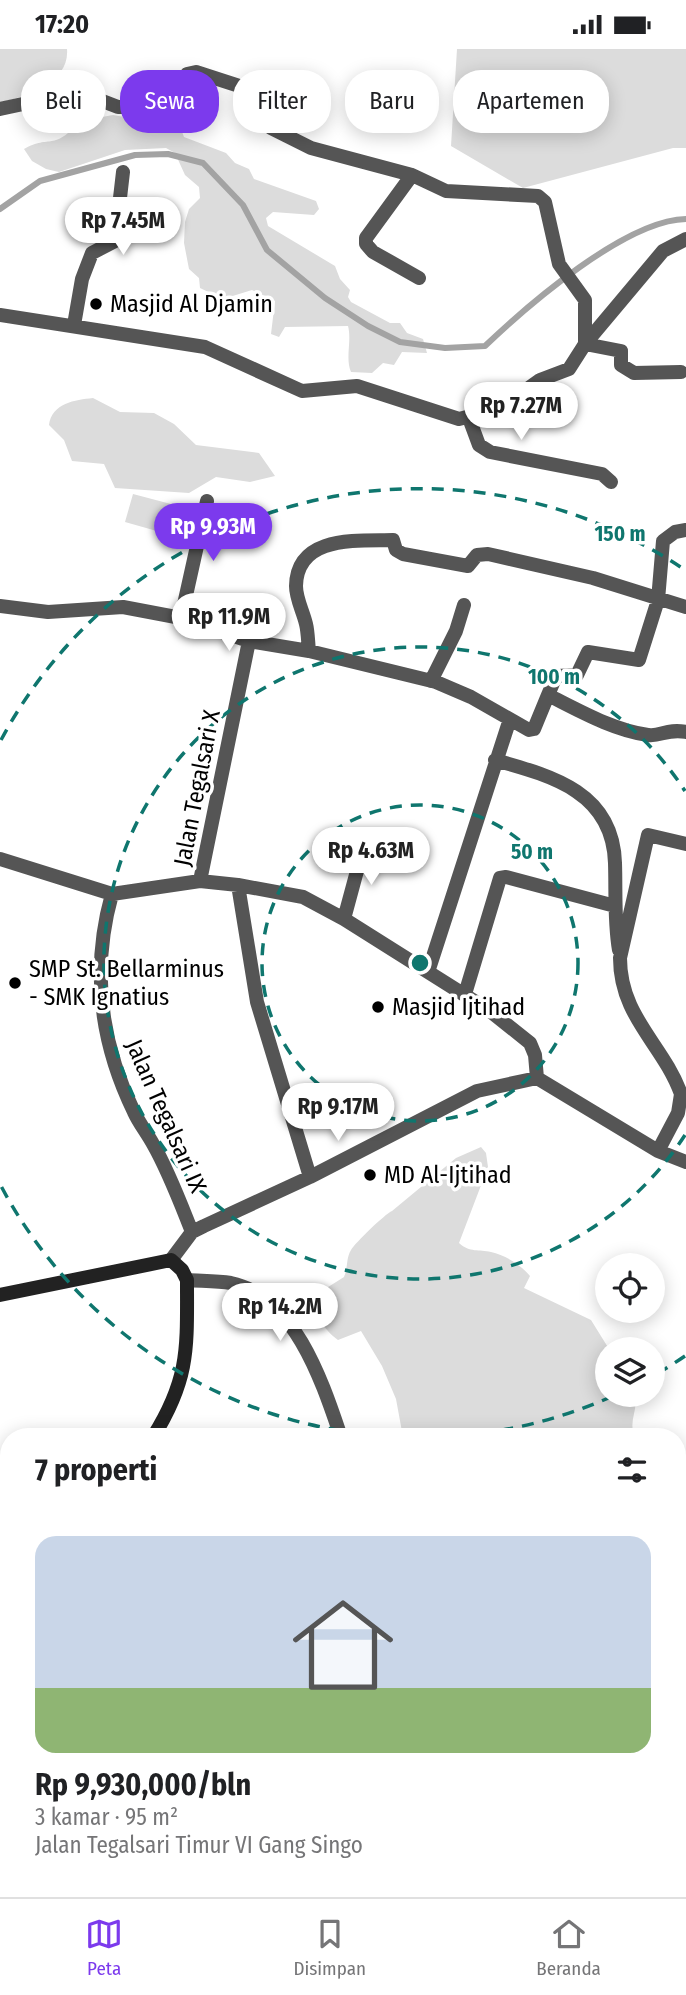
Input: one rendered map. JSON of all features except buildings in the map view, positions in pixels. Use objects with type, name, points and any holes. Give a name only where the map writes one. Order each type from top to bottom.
[{"type":"main road","points":[[0,1295],[171,1260],[182,1270],[187,1280],[187,1357],[178,1390],[158,1428]]},
{"type":"street","points":[[0,109],[79,92],[118,107],[161,107],[168,104],[187,74],[196,72],[255,91],[268,125],[311,148],[412,175],[446,191],[542,198],[547,208],[562,269],[573,281],[587,308],[585,344]]},
{"type":"street","points":[[74,325],[82,279],[92,253],[115,241],[123,172]]},
{"type":"street","points":[[412,175],[366,238],[366,244],[373,252],[419,278]]},
{"type":"street","points":[[0,315],[205,347],[302,391],[357,386],[458,419],[469,418],[501,408],[540,380],[569,369],[585,344],[663,251],[686,239]]},
{"type":"street","points":[[585,344],[621,351],[623,368],[635,373],[681,372]]},
{"type":"street","points":[[469,418],[479,445],[490,453],[601,474],[611,482]]},
{"type":"street","points":[[181,618],[207,501]]},
{"type":"street","points":[[0,606],[48,612],[123,607],[181,618],[249,642],[309,651],[431,681],[471,697],[509,722],[529,730],[534,729],[556,676],[577,675],[587,652],[639,660],[658,600],[663,541],[675,532],[686,530]]},
{"type":"street","points":[[309,651],[307,625],[296,586],[300,566],[317,548],[336,543],[393,540],[396,550],[404,554],[468,566],[477,555],[483,553],[593,577],[686,607]]},
{"type":"street","points":[[431,681],[456,631],[464,605]]},
{"type":"street","name":"Jalan Tegalsari X","points":[[249,642],[201,881],[303,897],[345,919],[465,994],[530,1043],[535,1055],[537,1078]]},
{"type":"street","points":[[548,695],[597,720],[648,735],[671,729],[686,732]]},
{"type":"street","points":[[428,972],[509,722]]},
{"type":"street","points":[[495,760],[562,782],[584,795],[604,820],[614,850],[620,975],[631,1010],[681,1094],[678,1112],[658,1151]]},
{"type":"street","points":[[620,958],[648,835],[686,844]]},
{"type":"street","points":[[345,919],[364,845]]},
{"type":"street","points":[[0,859],[112,894],[201,881]]},
{"type":"street","points":[[465,994],[500,878],[506,877],[615,906]]},
{"type":"street","points":[[238,885],[255,992],[310,1177]]},
{"type":"street","name":"Jalan Tegalsari IX","points":[[112,894],[101,931],[100,1013],[108,1049],[134,1113],[153,1143],[192,1232]]},
{"type":"street","points":[[171,1260],[192,1232],[310,1177],[477,1091],[537,1078],[658,1151],[686,1162]]},
{"type":"street","points":[[187,1280],[232,1283],[250,1290],[271,1306],[305,1345],[317,1368],[338,1428]]},
{"type":"shaded area","points":[[0,49],[67,49],[62,70],[21,70],[21,97],[0,102]]},
{"type":"shaded area","points":[[457,49],[686,49],[686,148],[673,148],[523,188],[451,146],[453,114],[453,133],[609,133],[609,70],[456,70]]},
{"type":"shaded area","points":[[106,116],[120,116],[120,133],[182,133],[184,137],[226,153],[235,163],[249,169],[254,179],[316,201],[319,209],[314,215],[273,212],[266,218],[268,226],[335,266],[340,279],[350,290],[348,297],[351,302],[390,323],[400,323],[407,333],[423,339],[427,353],[402,352],[394,365],[383,363],[372,373],[351,372],[348,326],[285,327],[279,337],[271,334],[275,301],[252,290],[223,299],[200,288],[199,278],[189,269],[184,243],[185,222],[189,209],[200,198],[199,187],[185,175],[175,153],[166,148],[125,150],[59,172],[46,169],[32,161],[24,149],[58,140],[68,133],[106,133]]},
{"type":"shaded area","points":[[93,398],[120,412],[154,413],[174,424],[196,445],[259,453],[275,476],[250,482],[216,477],[189,493],[115,488],[104,464],[72,461],[64,440],[49,425],[59,407]]},
{"type":"shaded area","points":[[133,494],[186,508],[178,537],[125,522]]},
{"type":"shaded area","points":[[481,1147],[486,1153],[488,1167],[459,1243],[467,1248],[496,1253],[512,1261],[530,1276],[524,1288],[591,1320],[602,1337],[595,1337],[595,1407],[636,1407],[633,1428],[401,1428],[396,1399],[382,1366],[361,1331],[338,1340],[320,1320],[316,1307],[317,1294],[344,1277],[349,1253],[354,1246],[456,1158]]},
{"type":"waterway","points":[[0,209],[40,181],[135,155],[168,154],[203,163],[243,205],[267,250],[325,298],[368,326],[400,342],[445,348],[485,346],[552,288],[607,249],[635,233],[662,223],[686,219]]},
{"type":"place","name":"Masjid Al Djamin","points":[[96,304]]},
{"type":"place","name":"SMP St. Bellarminus - SMK Ignatius","points":[[15,983]]},
{"type":"place","name":"Masjid Ijtihad","points":[[378,1007]]},
{"type":"place","name":"MD Al-Ijtihad","points":[[370,1175]]}]
